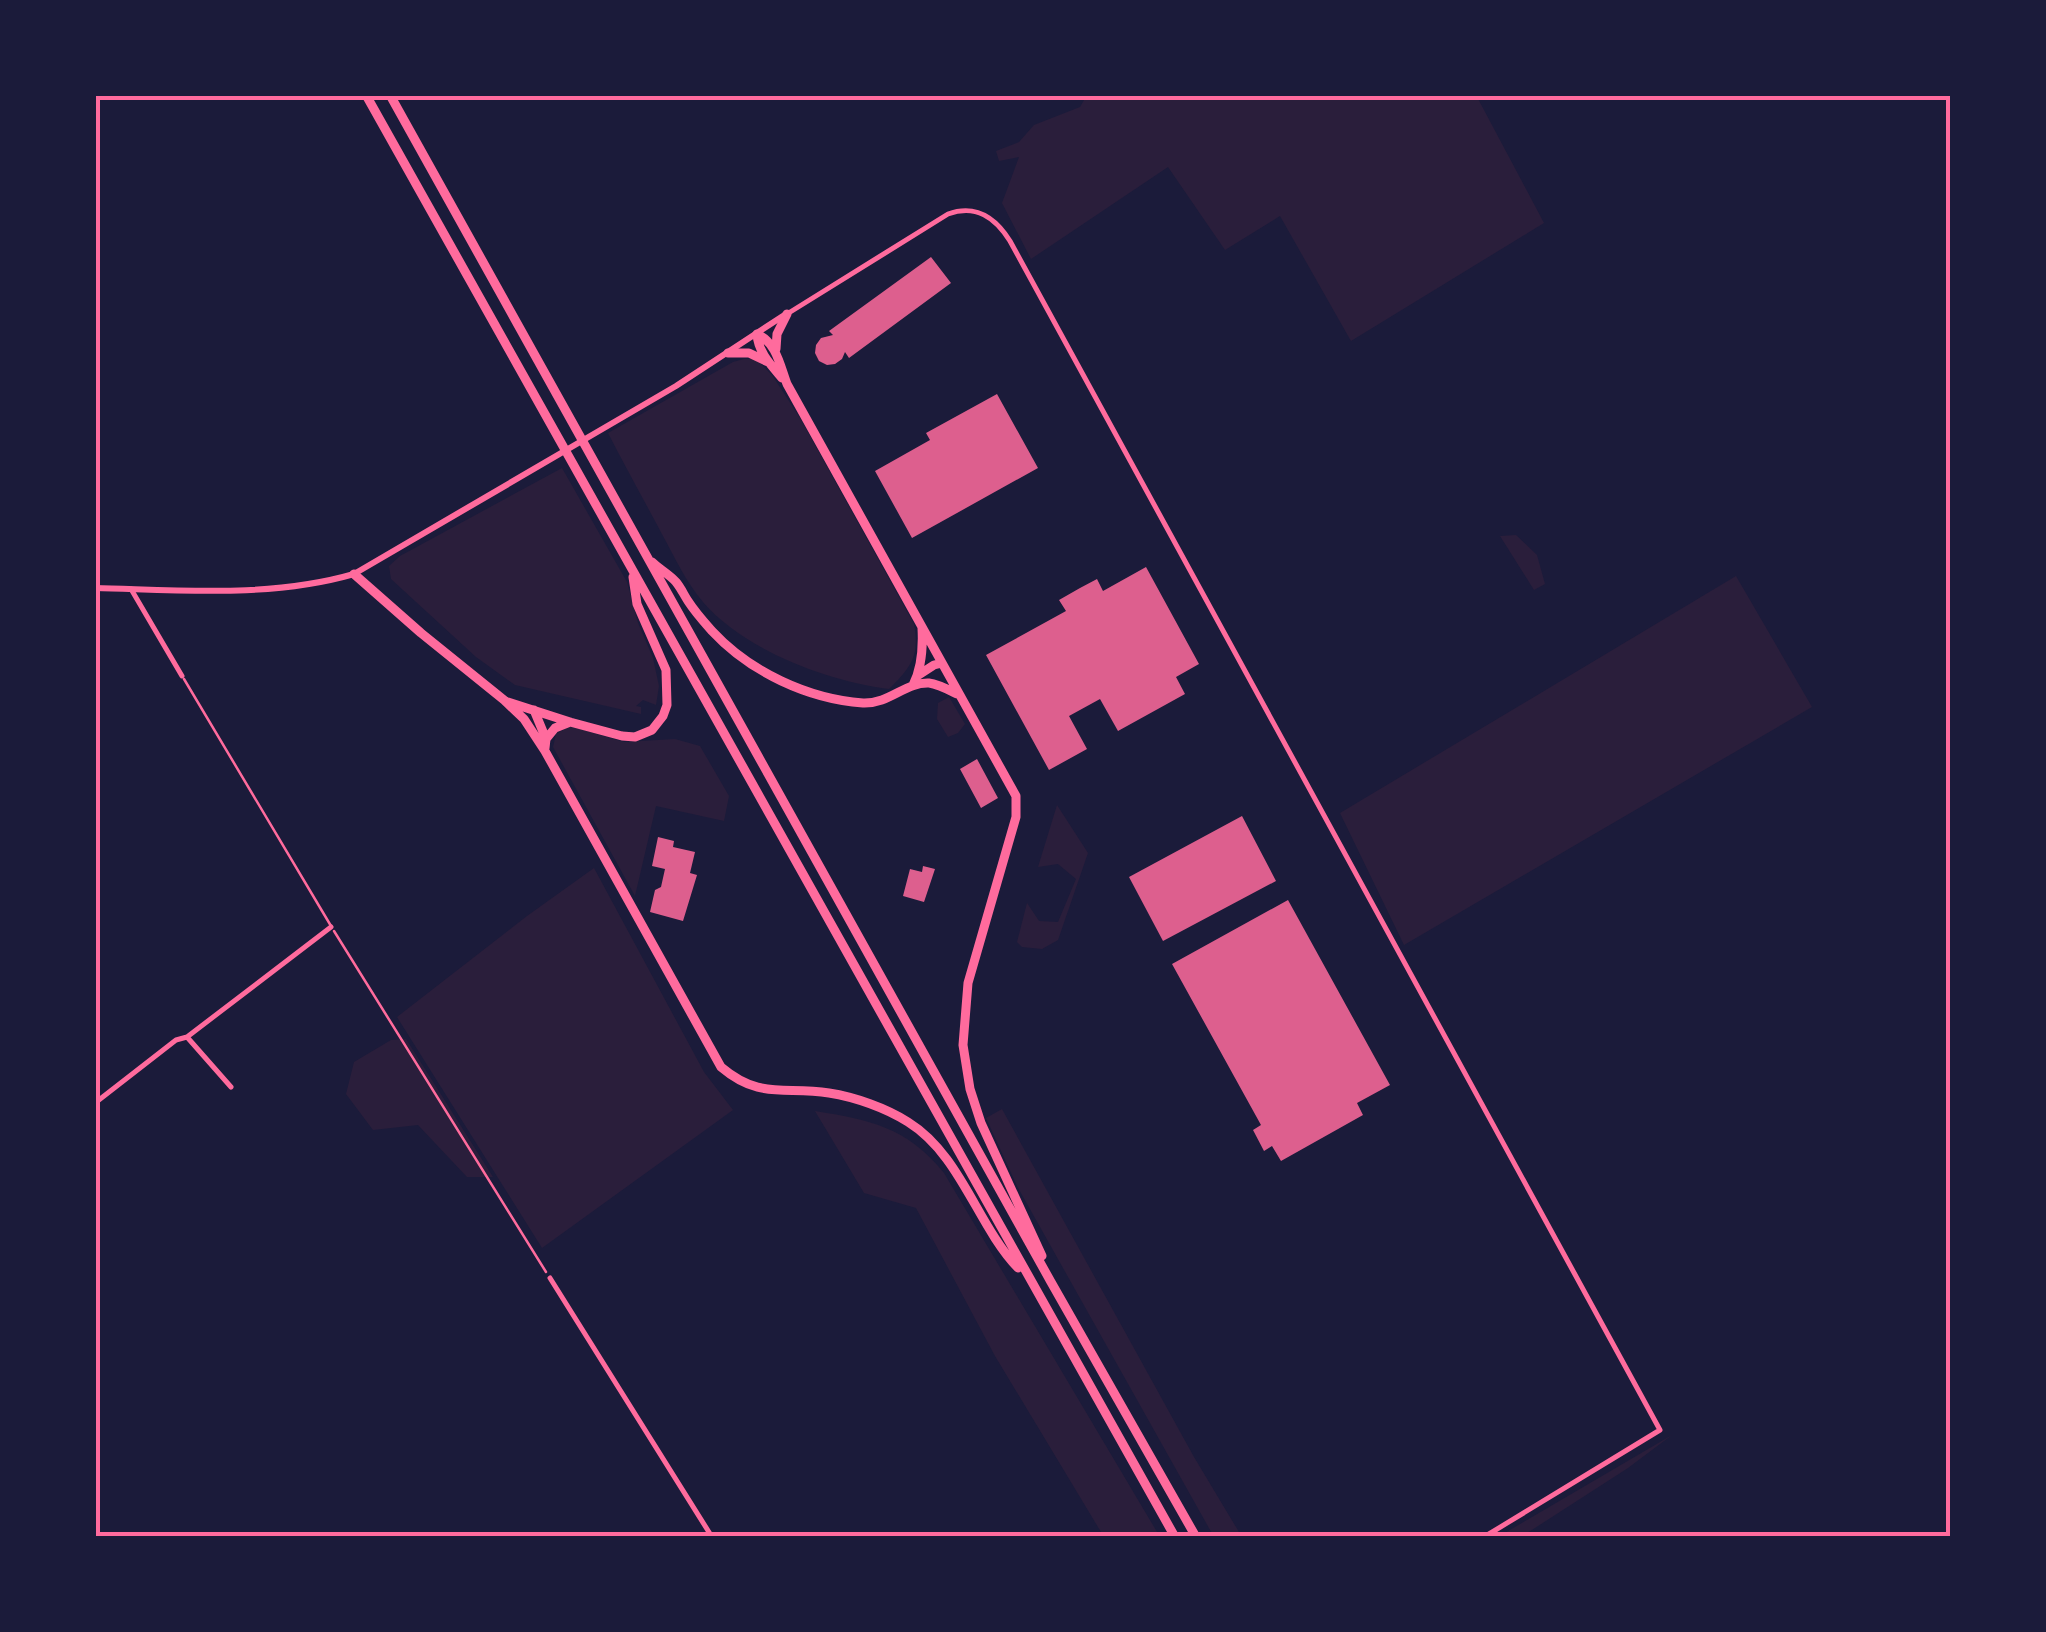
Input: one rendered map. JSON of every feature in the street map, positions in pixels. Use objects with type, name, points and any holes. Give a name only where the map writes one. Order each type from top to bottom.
[{"type":"highway","points":[[366,95],[1175,1537]]},
{"type":"highway","points":[[390,95],[1196,1537]]},
{"type":"highway","points":[[786,384],[776,352],[777,334],[788,314]]},
{"type":"highway","points":[[757,334],[768,362],[786,384],[1013,789],[1016,817],[966,995],[963,1035],[970,1089],[980,1124],[1036,1241],[1051,1282]]},
{"type":"highway","points":[[757,334],[776,352]]},
{"type":"highway","points":[[728,353],[749,353],[768,362]]},
{"type":"highway","points":[[647,558],[674,580],[724,644],[776,679],[818,693],[865,703],[879,702],[918,681],[934,665],[943,665]]},
{"type":"highway","points":[[504,700],[635,738],[658,724],[667,705],[666,670],[638,604],[632,569]]},
{"type":"highway","points":[[354,574],[524,719],[722,1067],[750,1086],[833,1094],[910,1123],[952,1166],[1003,1252],[1029,1279]]},
{"type":"highway","points":[[918,681],[922,626]]},
{"type":"highway","points":[[918,681],[960,695]]},
{"type":"highway","points":[[534,710],[546,738],[545,751]]},
{"type":"highway","points":[[546,738],[555,728],[570,722]]},
{"type":"street","points":[[95,588],[283,588],[354,574],[625,416],[948,214],[967,210],[992,218],[1010,241],[1660,1430],[1484,1537]]},
{"type":"street","points":[[131,589],[182,676]]},
{"type":"street","points":[[95,1103],[331,927]]},
{"type":"street","points":[[187,1036],[231,1087]]},
{"type":"street","points":[[550,1278],[712,1537]]},
{"type":"lane","points":[[182,676],[331,927]]},
{"type":"path","points":[[331,927],[550,1278]]},
{"type":"shaded area","points":[[1087,95],[1476,95],[1544,223],[1351,341],[1280,216],[1225,250],[1168,167],[1031,259],[1002,203],[1019,157],[999,161],[996,151],[1019,142],[1034,125],[1080,107]]},
{"type":"shaded area","points":[[744,359],[760,363],[772,375],[800,418],[914,624],[916,645],[912,660],[889,689],[814,671],[764,649],[720,619],[686,578],[608,433]]},
{"type":"shaded area","points":[[562,468],[627,582],[653,658],[659,686],[656,705],[643,700],[636,706],[641,707],[641,714],[515,685],[476,657],[391,579],[389,566],[400,556]]},
{"type":"shaded area","points":[[1516,535],[1537,555],[1545,584],[1534,590],[1500,536]]},
{"type":"shaded area","points":[[1736,576],[1812,707],[1404,945],[1340,813]]},
{"type":"shaded area","points":[[949,697],[965,724],[948,737],[937,719],[938,703]]},
{"type":"shaded area","points":[[570,726],[624,742],[675,739],[700,746],[729,796],[724,821],[656,806],[635,896],[553,747],[556,734]]},
{"type":"shaded area","points":[[1057,805],[1088,853],[1058,940],[1042,949],[1022,947],[1017,942],[1027,903],[1039,921],[1058,922],[1076,879],[1058,864],[1038,867]]},
{"type":"shaded area","points":[[594,868],[704,1072],[733,1110],[542,1248],[397,1017]]},
{"type":"shaded area","points":[[406,1039],[493,1177],[467,1177],[418,1125],[373,1130],[346,1094],[354,1062],[391,1040]]},
{"type":"shaded area","points":[[1002,1109],[1242,1537],[1214,1537],[1017,1186],[986,1118]]},
{"type":"shaded area","points":[[815,1111],[886,1128],[916,1145],[944,1173],[1160,1537],[1104,1537],[995,1356],[916,1208],[864,1193]]},
{"type":"shaded area","points":[[1672,1435],[1521,1537],[1498,1537]]},
{"type":"building","points":[[931,257],[951,283],[849,358],[845,352],[835,364],[819,361],[815,353],[821,338],[833,335],[829,331]]},
{"type":"building","points":[[997,394],[1038,468],[912,538],[875,471],[930,440],[926,433]]},
{"type":"building","points":[[1146,567],[1199,664],[1176,677],[1185,694],[1118,731],[1100,699],[1069,716],[1087,749],[1049,770],[986,655],[1066,611],[1059,600],[1080,588],[1097,579],[1103,591]]},
{"type":"building","points":[[977,759],[998,798],[981,808],[960,769]]},
{"type":"building","points":[[1242,816],[1276,881],[1163,941],[1129,877]]},
{"type":"building","points":[[658,837],[674,841],[673,847],[695,852],[690,873],[697,875],[683,921],[650,912],[665,869],[652,866]]},
{"type":"building","points":[[923,866],[935,869],[924,902],[903,896],[910,869],[922,872]]},
{"type":"building","points":[[1288,900],[1390,1085],[1357,1103],[1363,1115],[1281,1161],[1272,1146],[1264,1151],[1253,1130],[1261,1125],[1172,964]]}]
